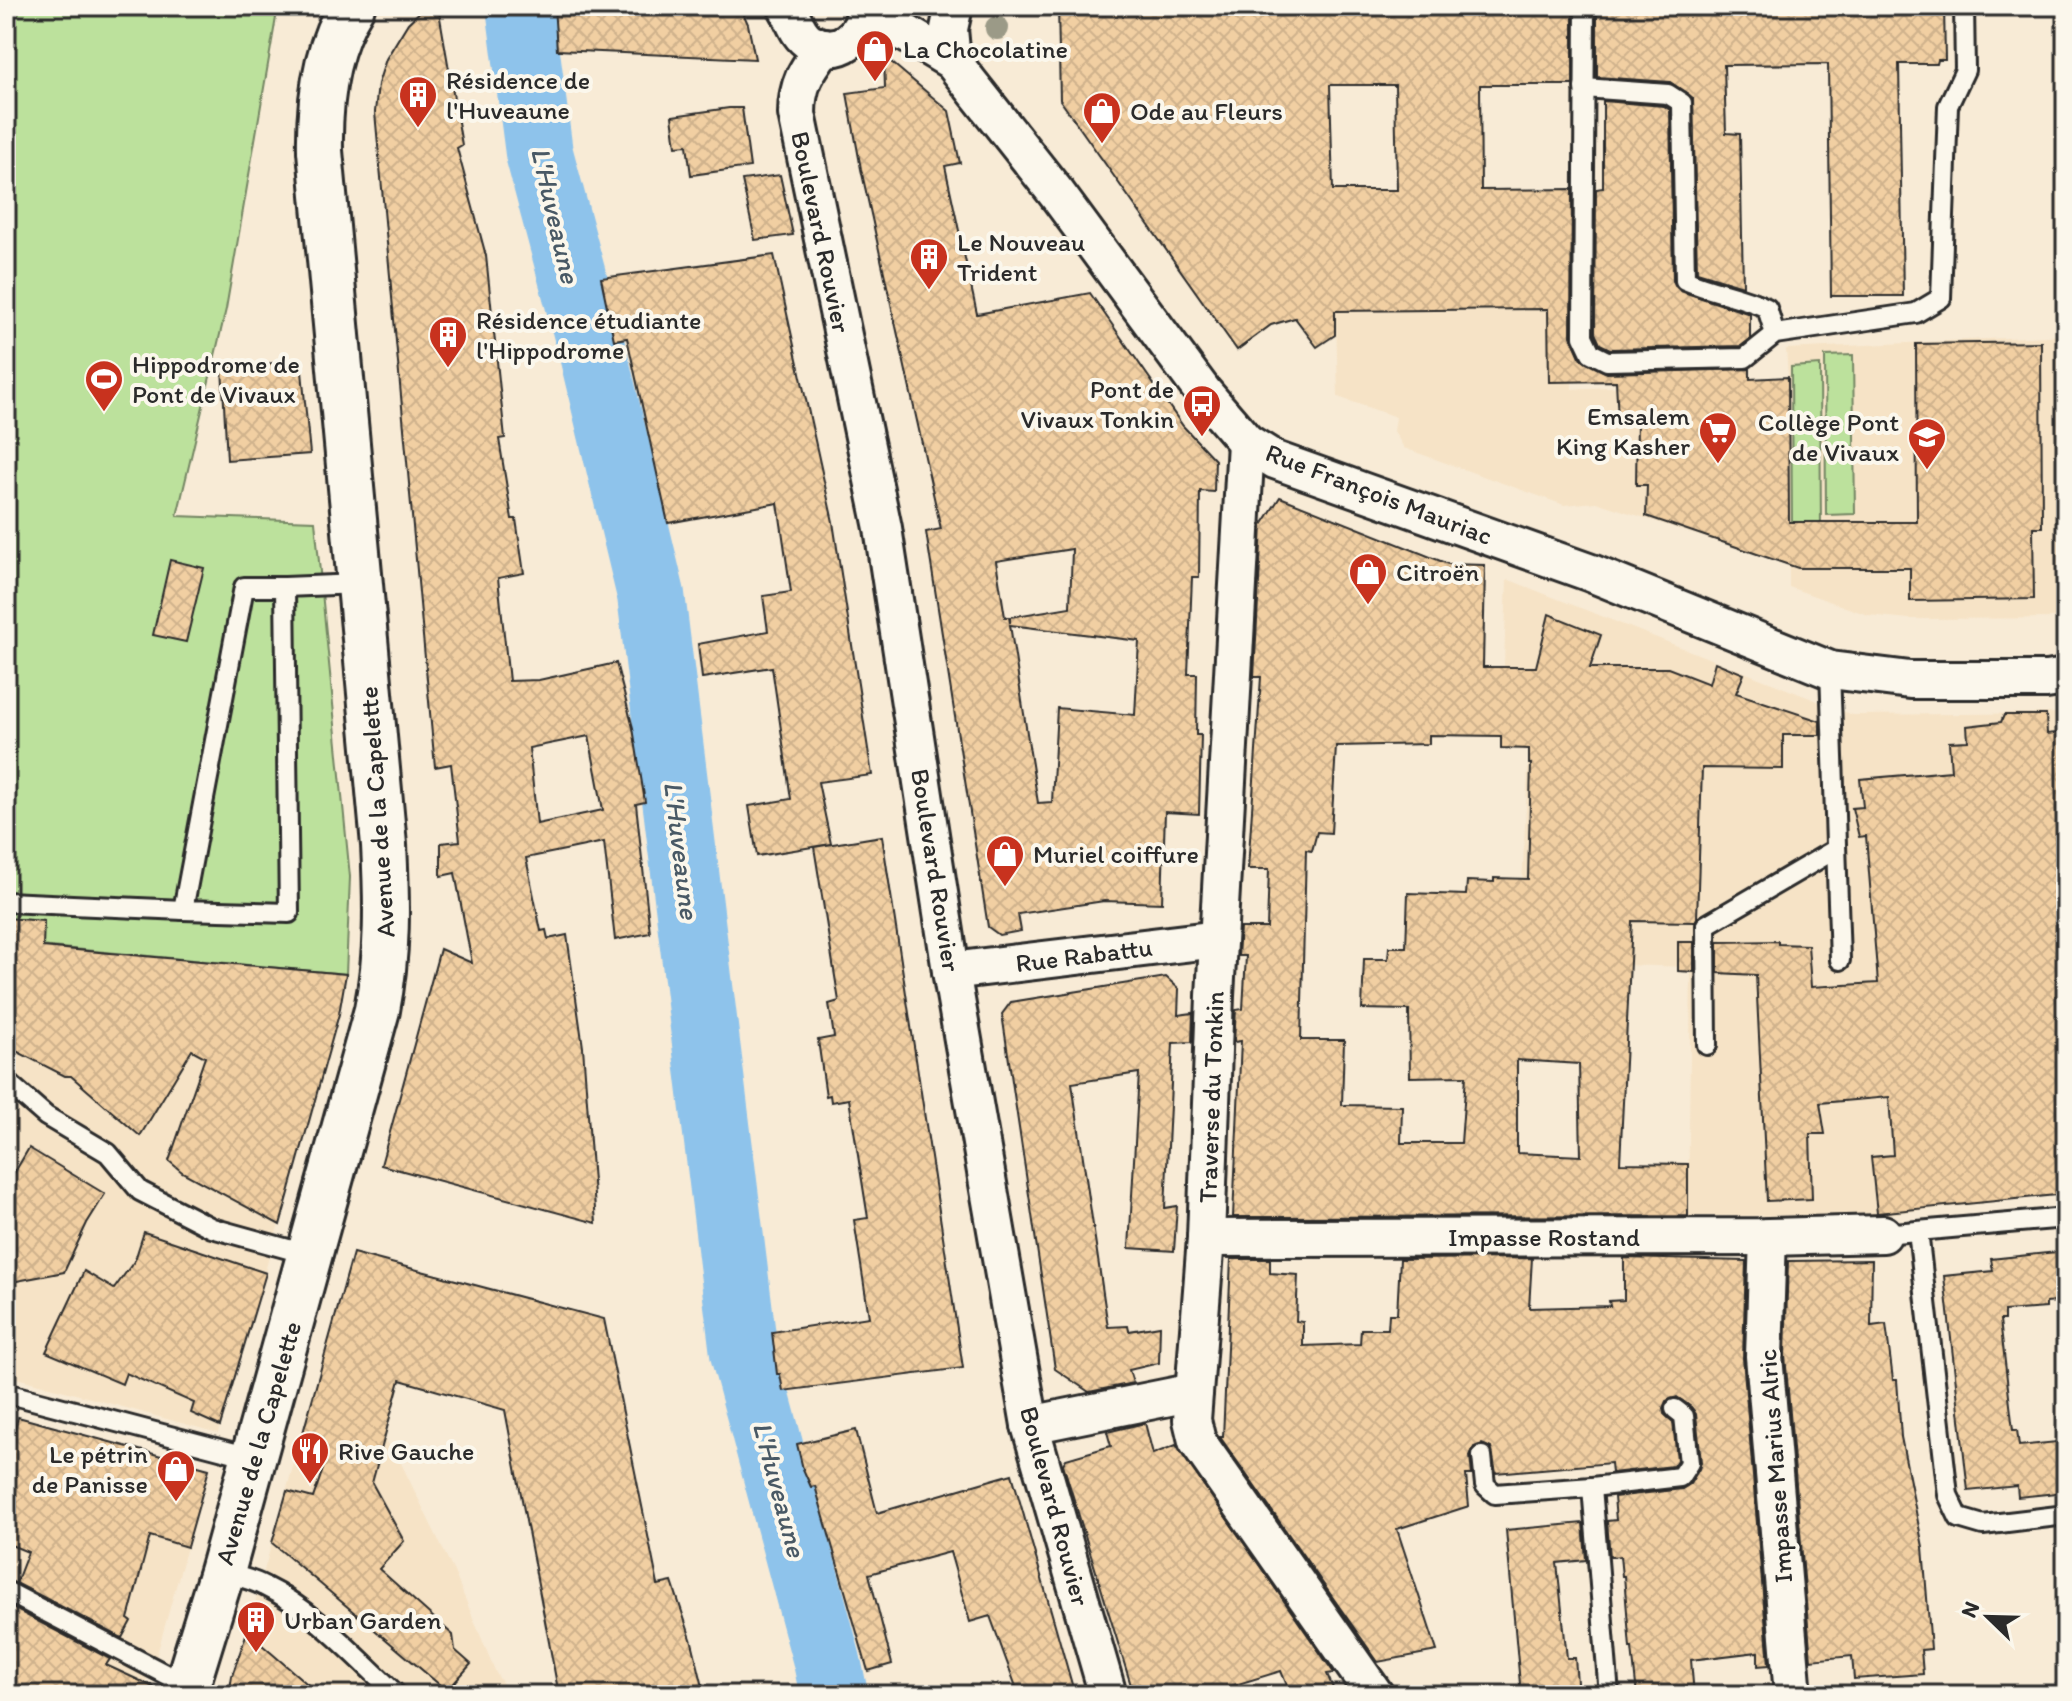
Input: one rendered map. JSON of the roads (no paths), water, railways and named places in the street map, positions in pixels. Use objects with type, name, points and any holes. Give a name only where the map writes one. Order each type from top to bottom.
[{"type":"street","name":"Avenue de la Capelette","points":[[186,1691],[310,1255],[377,1010],[385,967],[387,916],[384,845],[319,119],[333,48],[352,6]]},
{"type":"street","points":[[786,6],[797,29],[809,42],[824,47],[844,46],[856,37],[866,12]]},
{"type":"street","points":[[952,61],[949,29],[954,6]]},
{"type":"street","name":"Rue François Mauriac","points":[[866,12],[952,61],[1057,194],[1203,392],[1246,442],[1275,460],[1591,573],[1830,670],[1910,680],[2046,680],[2066,677]]},
{"type":"street","name":"Boulevard Rouvier","points":[[824,47],[797,91],[797,114],[883,528],[951,971],[1030,1425],[1108,1695]]},
{"type":"street","name":"Traverse du Tonkin","points":[[1246,442],[1218,939],[1206,1238],[1192,1420],[1197,1441],[1375,1695]]},
{"type":"street","name":"Rue Rabattu","points":[[951,971],[1218,939]]},
{"type":"street","name":"Impasse Rostand","points":[[1206,1238],[1768,1237],[1900,1233]]},
{"type":"street","name":"Impasse Marius Alric","points":[[1768,1237],[1764,1356],[1793,1695]]},
{"type":"street","points":[[1030,1425],[1194,1392]]},
{"type":"lane","points":[[1585,6],[1583,336],[1591,353],[1607,361],[1745,358],[1775,334],[1916,313],[1941,298],[1948,106],[1965,70],[1964,6]]},
{"type":"lane","points":[[1584,88],[1668,94],[1682,103],[1685,280],[1703,288],[1745,297],[1767,308],[1775,334]]},
{"type":"lane","points":[[183,910],[244,587],[359,584]]},
{"type":"lane","points":[[6,902],[289,913],[285,587]]},
{"type":"lane","points":[[1830,670],[1840,960]]},
{"type":"lane","points":[[1707,1045],[1706,925],[1836,849]]},
{"type":"lane","points":[[6,1081],[46,1116],[108,1153],[140,1191],[212,1228],[310,1255]]},
{"type":"lane","points":[[2066,1218],[1900,1233],[1948,1495],[1959,1518],[1983,1525],[2066,1515]]},
{"type":"lane","points":[[6,1393],[254,1458]]},
{"type":"lane","points":[[1482,1456],[1485,1485],[1495,1494],[1680,1477],[1689,1463],[1684,1416],[1675,1409]]},
{"type":"lane","points":[[1592,1487],[1609,1695]]},
{"type":"lane","points":[[222,1572],[260,1584],[281,1595],[328,1632],[397,1695]]},
{"type":"lane","points":[[6,1591],[186,1691]]},
{"type":"waterway","name":"L'Huveaune","points":[[520,6],[539,153],[594,358],[651,595],[744,1353],[834,1695]]},
{"type":"place","name":"La Chocolatine","points":[[875,83]]},
{"type":"place","name":"Résidence de l'Huveaune","points":[[418,129]]},
{"type":"place","name":"Ode au Fleurs","points":[[1102,145]]},
{"type":"place","name":"Le Nouveau Trident","points":[[929,291]]},
{"type":"place","name":"Résidence étudiante l'Hippodrome","points":[[448,369]]},
{"type":"place","name":"Hippodrome de Pont de Vivaux","points":[[104,413]]},
{"type":"place","name":"Pont de Vivaux Tonkin","points":[[1202,438]]},
{"type":"place","name":"Emsalem King Kasher","points":[[1718,465]]},
{"type":"place","name":"Collège Pont de Vivaux","points":[[1927,471]]},
{"type":"place","name":"Citroën","points":[[1368,606]]},
{"type":"place","name":"Muriel coiffure","points":[[1005,888]]},
{"type":"place","name":"Rive Gauche","points":[[310,1485]]},
{"type":"place","name":"Le pétrin de Panisse","points":[[176,1503]]},
{"type":"place","name":"Urban Garden","points":[[256,1654]]}]
